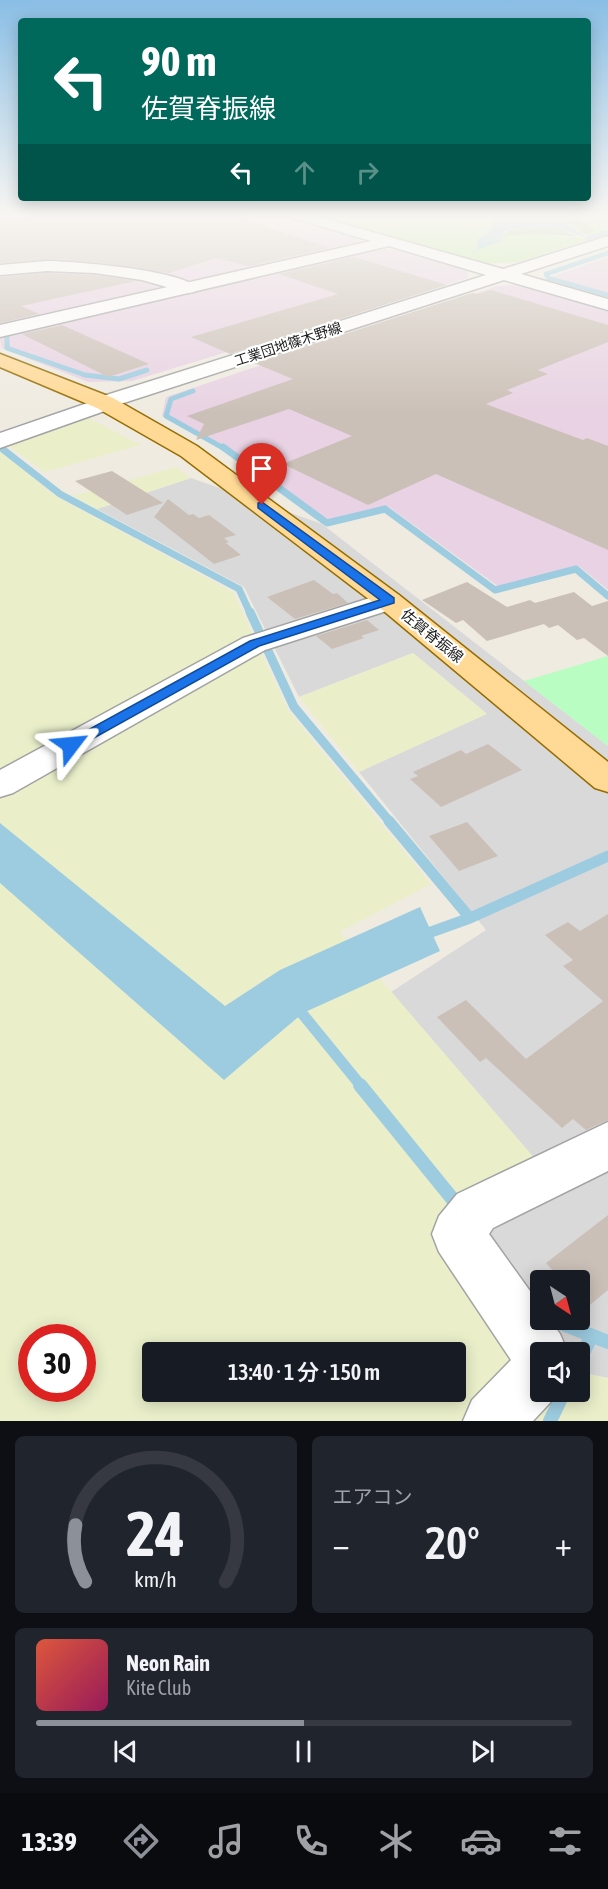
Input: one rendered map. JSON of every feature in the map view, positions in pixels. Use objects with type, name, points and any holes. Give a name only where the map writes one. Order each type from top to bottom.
[{"type":"main road","name":"佐賀脊振線","points":[[0,360],[105,404],[189,451],[389,601],[608,780]]},
{"type":"street","points":[[169,281],[188,288]]},
{"type":"street","points":[[0,331],[217,281]]},
{"type":"street","name":"工業団地篠木野線","points":[[0,441],[105,404],[482,281]]},
{"type":"street","points":[[524,281],[608,305]]},
{"type":"street","points":[[0,785],[262,640],[389,601]]},
{"type":"street","points":[[533,1342],[466,1222],[608,1144]]},
{"type":"street","points":[[493,1421],[530,1382]]},
{"type":"shaded area","points":[[0,281],[197,281],[0,326]]},
{"type":"shaded area","points":[[232,281],[457,281],[132,381],[88,382],[1,348],[0,335]]},
{"type":"shaded area","points":[[566,281],[608,281],[608,293]]},
{"type":"shaded area","points":[[524,284],[608,309],[608,590],[579,566],[499,587],[389,507],[322,524],[215,444],[162,416],[166,397],[497,286]]},
{"type":"shaded area","points":[[191,478],[322,524],[608,746],[608,1378],[590,1374],[590,1342],[531,1342],[436,1229],[535,1159],[391,992],[486,930],[359,772],[486,713],[413,653],[299,697],[244,587],[97,509]]},
{"type":"green space","points":[[87,417],[141,445],[45,472],[7,445]]},
{"type":"green space","points":[[0,450],[54,495],[233,592],[288,710],[431,884],[340,932],[535,1159],[453,1207],[530,1371],[530,1402],[590,1402],[590,1374],[608,1378],[608,1421],[0,1421]]},
{"type":"green space","points":[[176,467],[191,478],[97,509],[73,496]]},
{"type":"green space","points":[[413,653],[487,714],[359,772],[299,697]]},
{"type":"green space","points":[[608,656],[608,746],[524,681]]},
{"type":"water","points":[[0,823],[225,1006],[280,970],[420,907],[440,951],[303,1013],[224,1080],[0,883]]},
{"type":"building","points":[[0,281],[135,281],[21,306],[39,314],[0,323]]},
{"type":"building","points":[[301,281],[435,281],[447,285],[230,354],[191,337],[338,294]]},
{"type":"building","points":[[491,290],[608,325],[608,342],[538,370],[548,374],[507,390],[513,393],[486,404],[583,440],[587,438],[608,446],[608,550],[436,474],[368,505],[283,464],[352,436],[289,409],[196,440],[204,424],[187,416],[293,379],[254,363],[472,293]]},
{"type":"building","points":[[62,325],[149,364],[108,377],[22,334]]},
{"type":"building","points":[[112,471],[163,503],[127,515],[75,481]]},
{"type":"building","points":[[168,499],[189,515],[193,514],[199,518],[209,515],[236,535],[224,538],[229,542],[226,543],[241,555],[214,564],[154,517]]},
{"type":"building","points":[[314,580],[333,594],[337,593],[348,603],[295,619],[267,597]]},
{"type":"building","points":[[467,582],[507,607],[530,600],[535,603],[574,592],[592,606],[608,601],[608,656],[584,638],[577,640],[558,625],[549,628],[544,624],[487,641],[463,620],[456,623],[422,600]]},
{"type":"building","points":[[367,620],[379,630],[332,649],[316,636]]},
{"type":"building","points":[[488,744],[522,770],[441,807],[410,779],[418,776],[413,772],[461,750],[466,754]]},
{"type":"building","points":[[467,822],[498,856],[459,871],[429,836]]},
{"type":"building","points":[[608,914],[608,1120],[586,1130],[573,1119],[562,1128],[486,1058],[480,1062],[437,1017],[466,1000],[526,1059],[603,1001],[563,966],[573,960],[545,935],[568,922],[580,931]]},
{"type":"building","points":[[608,1215],[608,1290],[590,1305],[590,1270],[552,1270],[546,1263]]},
{"type":"waterway","points":[[560,281],[608,295]]},
{"type":"waterway","points":[[7,336],[7,348],[85,375],[119,379],[147,370]]},
{"type":"waterway","points":[[193,391],[171,399],[166,416],[225,449]]},
{"type":"waterway","points":[[2,449],[0,447],[60,494],[239,589],[250,613]]},
{"type":"waterway","points":[[223,447],[327,523],[385,509],[495,590],[576,569],[608,596]]},
{"type":"waterway","points":[[250,612],[294,707],[390,822]]},
{"type":"waterway","points":[[389,821],[470,918]]},
{"type":"waterway","points":[[470,918],[608,856]]},
{"type":"waterway","points":[[420,936],[470,918]]},
{"type":"waterway","points":[[296,1006],[362,1087]]},
{"type":"waterway","points":[[360,1085],[459,1207]]},
{"type":"waterway","points":[[578,1330],[608,1342]]},
{"type":"waterway","points":[[588,1342],[591,1337]]},
{"type":"waterway","points":[[550,1421],[559,1402]]},
{"type":"route","points":[[71,745],[269,637],[389,601],[262,505]]}]
